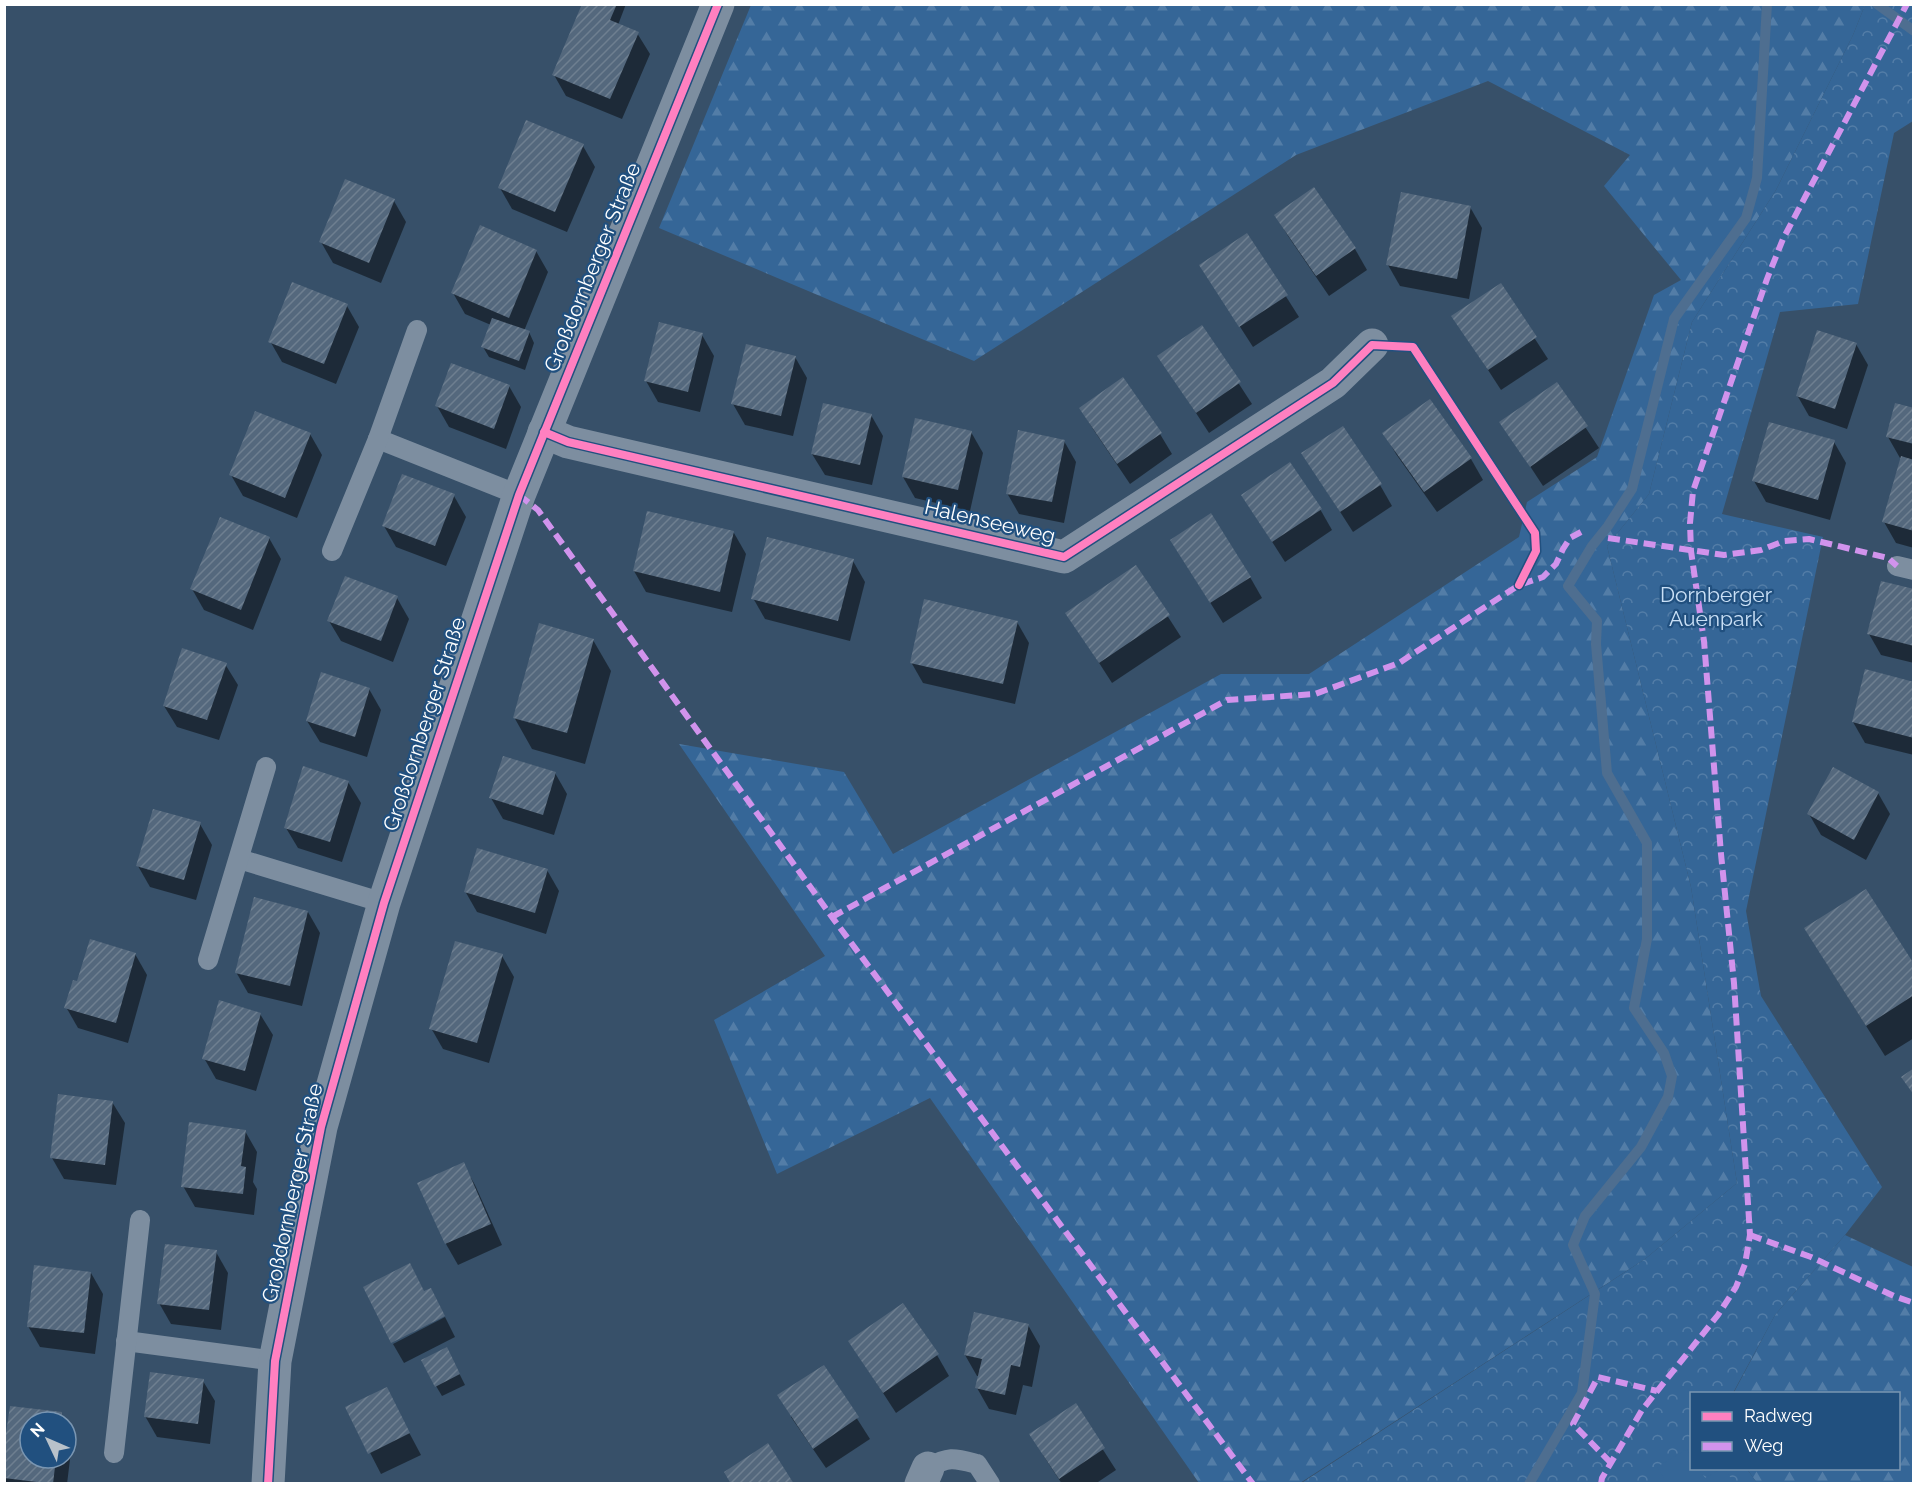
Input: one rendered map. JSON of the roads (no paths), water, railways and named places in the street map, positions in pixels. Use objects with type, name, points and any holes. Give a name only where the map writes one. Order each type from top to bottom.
[{"type":"street","name":"Großdornberger Straße","points":[[268,1484],[275,1361],[321,1127],[384,903],[519,495],[718,4]]},
{"type":"street","name":"Halenseeweg","points":[[544,432],[568,442],[1064,557],[1333,383],[1372,345]]},
{"type":"lane","points":[[332,551],[378,439],[417,330]]},
{"type":"lane","points":[[378,439],[519,495]]},
{"type":"lane","points":[[208,960],[266,767]]},
{"type":"lane","points":[[239,859],[384,903]]},
{"type":"lane","points":[[114,1454],[140,1221]]},
{"type":"lane","points":[[126,1341],[275,1361]]},
{"type":"lane","points":[[924,1476],[943,1459],[955,1459],[977,1464],[990,1484]]},
{"type":"waterway","points":[[1529,1484],[1582,1393],[1595,1294],[1573,1245],[1585,1216],[1641,1147],[1668,1097],[1672,1076],[1664,1053],[1634,1008],[1647,939],[1647,843],[1607,773],[1596,644],[1597,621],[1568,586],[1592,546],[1632,489],[1674,319],[1746,218],[1757,178],[1767,4]]},
{"type":"waterway","points":[[1877,4],[1914,31]]},
{"type":"park label","name":"Dornberger Auenpark","points":[[1716,606]]}]
